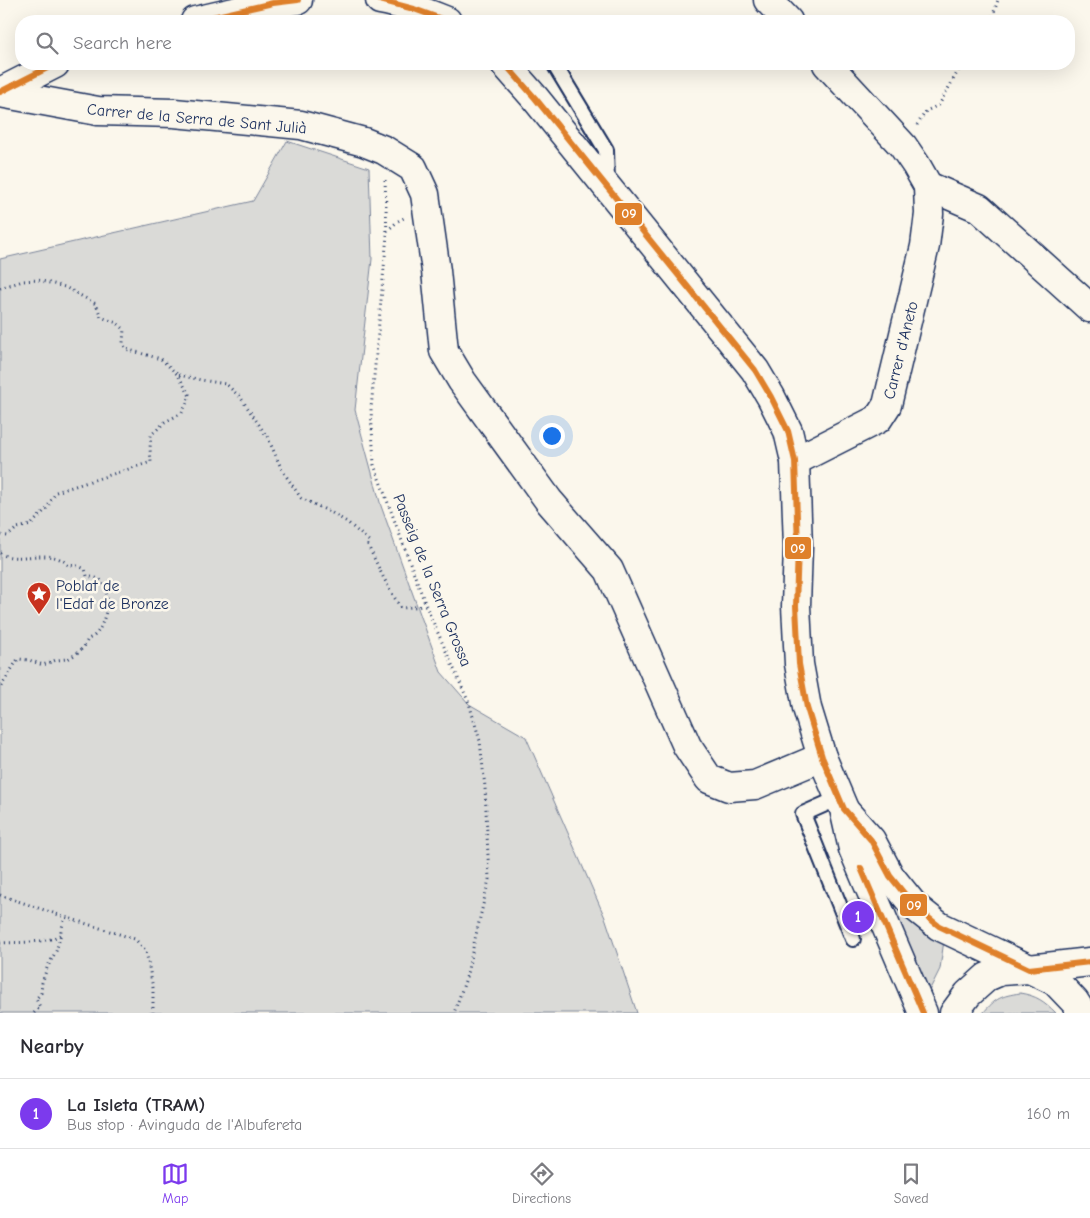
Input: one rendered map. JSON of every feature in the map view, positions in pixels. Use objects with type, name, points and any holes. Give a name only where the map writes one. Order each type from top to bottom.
[{"type":"street","points":[[221,15],[273,3],[298,0]]},
{"type":"street","points":[[380,0],[393,2],[432,15]]},
{"type":"street","points":[[768,0],[782,15]]},
{"type":"street","points":[[0,93],[44,70]]},
{"type":"street","points":[[510,70],[756,370],[788,432],[795,461],[798,547],[796,606],[799,664],[807,708],[822,757],[842,803],[853,849],[923,1013]]},
{"type":"street","points":[[833,70],[903,146],[928,186],[979,208],[1090,308]]},
{"type":"street","name":"Carrer de la Serra de Sant Julià","points":[[0,93],[98,111],[174,113],[301,125],[384,150],[413,168],[425,194],[436,271],[444,351],[462,381],[549,501],[609,570],[687,746],[709,779],[728,787],[754,785],[822,757]]},
{"type":"street","name":"Carrer d'Aneto","points":[[795,461],[878,419],[887,405],[925,246],[929,214],[928,186]]},
{"type":"street","points":[[842,803],[870,840],[890,876],[915,907],[939,926],[1055,981],[1075,1002],[1082,1013]]},
{"type":"street","points":[[959,936],[1029,952],[1090,961]]},
{"type":"street","points":[[954,1013],[968,994],[987,977],[1002,971],[1090,961]]},
{"type":"lane","points":[[558,70],[606,150],[608,188]]},
{"type":"lane","points":[[842,803],[803,814],[853,939]]},
{"type":"path","points":[[993,15],[998,0]]},
{"type":"path","points":[[903,146],[926,110],[939,105],[959,70]]},
{"type":"path","name":"Passeig de la Serra Grossa","points":[[384,150],[387,235],[371,408],[374,465],[426,606],[469,704],[480,741],[485,787],[489,879],[466,978],[454,1013]]},
{"type":"path","points":[[0,288],[38,280],[65,286],[96,304],[101,317],[117,323],[124,329],[123,343],[126,349],[161,359],[178,375],[190,396],[182,413],[165,422],[151,435],[151,462],[56,492],[47,508],[31,525],[17,528],[8,536],[0,535]]},
{"type":"path","points":[[178,375],[226,384],[241,398],[268,438],[282,470],[301,498],[347,522],[369,542],[368,545],[382,576],[401,608],[426,606]]},
{"type":"path","points":[[0,553],[4,556],[15,557],[50,556],[63,560],[68,565],[85,569],[87,576],[100,579],[108,597],[108,609],[100,628],[76,654],[68,659],[56,660],[43,665],[29,660],[18,659],[0,688]]},
{"type":"path","points":[[0,895],[135,939],[146,951],[153,988],[153,1013]]},
{"type":"path","points":[[34,1013],[40,1007],[36,999],[41,993],[47,968],[56,951],[65,917]]},
{"type":"path","points":[[0,943],[39,941],[56,938],[61,934]]},
{"type":"shaded area","points":[[287,141],[369,168],[372,259],[355,410],[381,506],[441,672],[469,704],[526,737],[606,920],[637,1013],[0,1013],[0,259],[253,201]]},
{"type":"shaded area","points":[[897,902],[944,940],[940,969],[928,993],[892,908]]},
{"type":"shaded area","points":[[1020,993],[1040,1000],[1056,1013],[983,1013],[999,998]]},
{"type":"transit line","name":"09","points":[[221,15],[273,3],[298,0]]},
{"type":"transit line","name":"09","points":[[380,0],[430,15]]},
{"type":"transit line","name":"09","points":[[0,92],[43,70]]},
{"type":"transit line","name":"09","points":[[510,70],[755,370],[788,431],[795,461],[798,547],[796,606],[799,664],[807,708],[822,757],[844,809],[871,840],[890,876],[915,907],[939,926],[1029,969],[1090,962]]},
{"type":"transit line","name":"09","points":[[861,868],[923,1013]]},
{"type":"place","name":"Poblat de l'Edat de Bronze","points":[[39,615]]},
{"type":"place","name":"La Isleta (TRAM)","points":[[858,917]]}]
